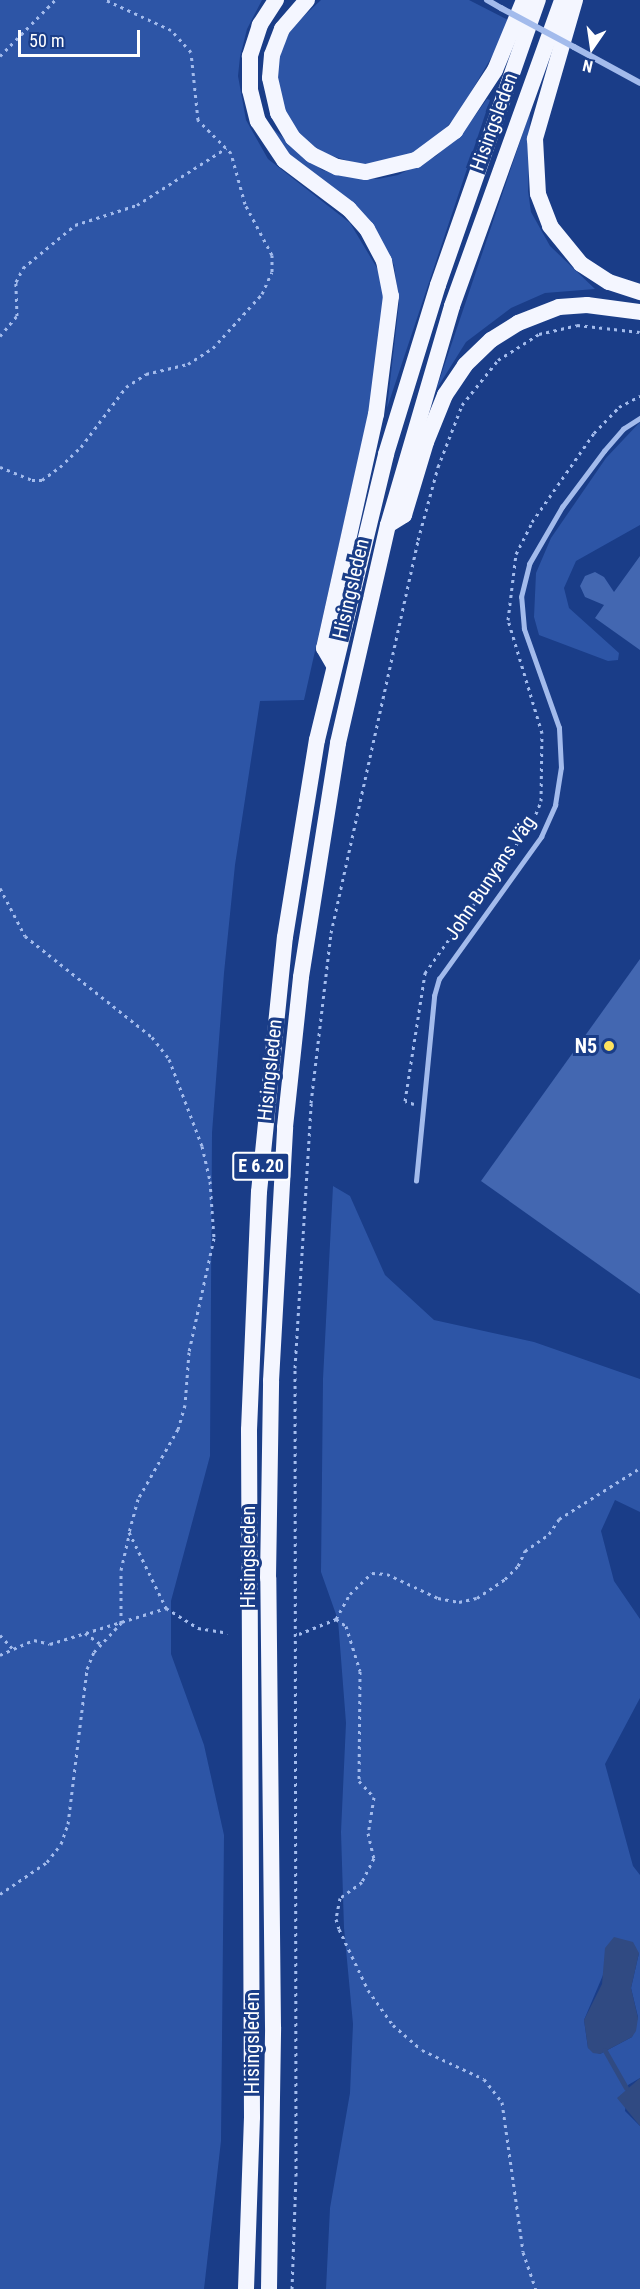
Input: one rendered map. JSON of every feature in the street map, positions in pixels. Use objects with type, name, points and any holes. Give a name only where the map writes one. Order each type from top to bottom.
[{"type":"highway","points":[[276,0],[260,26],[250,56],[250,90],[258,122],[284,160],[349,209],[367,229],[384,261],[391,296],[376,414],[324,648],[334,665]]},
{"type":"highway","points":[[307,0],[282,29],[272,55],[270,78],[278,113],[293,138],[312,155],[337,167],[366,172],[416,160],[455,131],[495,70],[524,0]]},
{"type":"highway","name":"Hisingsleden","points":[[246,2289],[252,2083],[248,1496],[255,1263],[267,1098],[285,937],[317,740],[386,454],[415,355],[538,0]]},
{"type":"highway","name":"Hisingsleden","points":[[269,2289],[273,2048],[269,1483],[278,1230],[292,1051],[316,870],[344,711],[388,525],[452,306],[562,0]]},
{"type":"highway","points":[[575,0],[535,139],[538,194],[550,226],[581,264],[609,282],[640,292]]},
{"type":"highway","points":[[388,525],[404,515],[426,442],[445,395],[465,365],[491,340],[518,322],[559,307],[587,305],[640,312]]},
{"type":"street","points":[[487,0],[640,83]]},
{"type":"lane","name":"John Bunyans Väg","points":[[416,1180],[439,979],[541,837],[555,805],[561,768],[559,728],[524,629],[522,597],[529,564],[562,507],[597,460],[623,429],[640,418]]},
{"type":"path","points":[[0,57],[55,0]]},
{"type":"path","points":[[0,467],[32,480],[42,480],[81,447],[126,387],[146,374],[188,364],[213,348],[262,294],[272,272],[272,255],[245,204],[226,148],[198,120],[190,52],[171,30],[106,0]]},
{"type":"path","points":[[0,336],[17,316],[16,282],[23,268],[75,225],[137,205],[226,148]]},
{"type":"path","points":[[292,2289],[296,2143],[295,1368],[311,1103],[334,916],[418,540],[441,457],[462,405],[498,360],[539,334],[577,325],[640,332]]},
{"type":"path","points":[[423,1106],[405,1101],[424,977],[533,821],[541,801],[542,733],[508,620],[516,554],[532,522],[594,433],[619,407],[640,396]]},
{"type":"path","points":[[0,888],[25,936],[125,1013],[170,1059],[202,1146],[210,1181],[214,1238],[189,1352],[185,1405],[178,1429],[138,1499],[129,1532],[121,1570],[122,1623],[101,1644],[85,1677],[68,1824],[61,1844],[47,1862],[0,1894]]},
{"type":"path","points":[[299,1634],[336,1619],[350,1594],[372,1573],[387,1574],[438,1598],[459,1602],[477,1598],[505,1580],[518,1566],[525,1551],[549,1534],[559,1519],[640,1468]]},
{"type":"path","points":[[129,1532],[166,1608],[198,1628],[228,1633]]},
{"type":"path","points":[[0,1655],[34,1640],[50,1644],[166,1608]]},
{"type":"path","points":[[336,1619],[346,1626],[360,1671],[359,1781],[374,1797],[368,1833],[374,1858],[362,1882],[340,1898],[336,1919],[368,1990],[393,2025],[437,2059],[484,2079],[502,2102],[523,2252],[536,2289]]},
{"type":"path","points":[[85,1633],[101,1644]]},
{"type":"path","points":[[0,1635],[12,1648]]},
{"type":"shaded area","points":[[0,0],[262,0],[247,29],[240,57],[238,76],[246,120],[268,159],[350,223],[380,273],[384,296],[378,366],[304,700],[260,701],[235,865],[224,973],[212,1133],[210,1456],[171,1601],[171,1654],[204,1745],[224,1835],[221,2141],[204,2289],[0,2289]]},
{"type":"shaded area","points":[[321,0],[469,0],[512,22],[457,116],[432,142],[409,158],[362,165],[319,152],[296,134],[286,118],[276,70],[281,48],[293,26]]},
{"type":"shaded area","points":[[487,99],[490,100],[387,408],[399,303],[394,265],[375,228],[287,152],[273,129],[322,170],[347,177],[378,179],[398,175],[436,156],[469,124]]},
{"type":"shaded area","points":[[530,112],[528,191],[531,212],[550,246],[595,289],[545,293],[511,308],[466,342],[436,390]]},
{"type":"shaded area","points":[[640,422],[640,525],[576,561],[564,588],[569,608],[619,653],[618,660],[608,661],[539,635],[534,617],[536,573],[551,538],[606,458]]},
{"type":"shaded area","points":[[333,1186],[350,1196],[385,1275],[434,1320],[534,1342],[640,1379],[640,1512],[615,1500],[601,1531],[614,1581],[640,1619],[640,1698],[605,1764],[633,1866],[640,1875],[640,2078],[628,2085],[625,2111],[640,2126],[640,2289],[326,2289],[330,2208],[350,2093],[353,2024],[344,1928],[341,1832],[346,1723],[338,1620],[321,1572],[323,1379]],"holes":[[[639,1953],[631,1988],[638,2017],[632,2037],[600,2054],[588,2048],[584,2020],[603,1975]]]},
{"type":"shaded area","points":[[614,1937],[633,1942],[639,1953],[631,1988],[638,2018],[636,2031],[632,2037],[600,2054],[593,2053],[588,2048],[584,2020],[602,1984],[605,1948]]},
{"type":"shaded area","points":[[640,2078],[640,2126],[617,2098]]},
{"type":"building","points":[[640,556],[640,650],[595,618],[604,605],[585,597],[580,586],[585,576],[595,572],[604,577],[614,592]]},
{"type":"building","name":"N5","points":[[640,959],[640,1294],[481,1181]]},
{"type":"waterway","points":[[605,2050],[626,2087]]},
{"type":"place","name":"N5","points":[[609,1046]]}]
